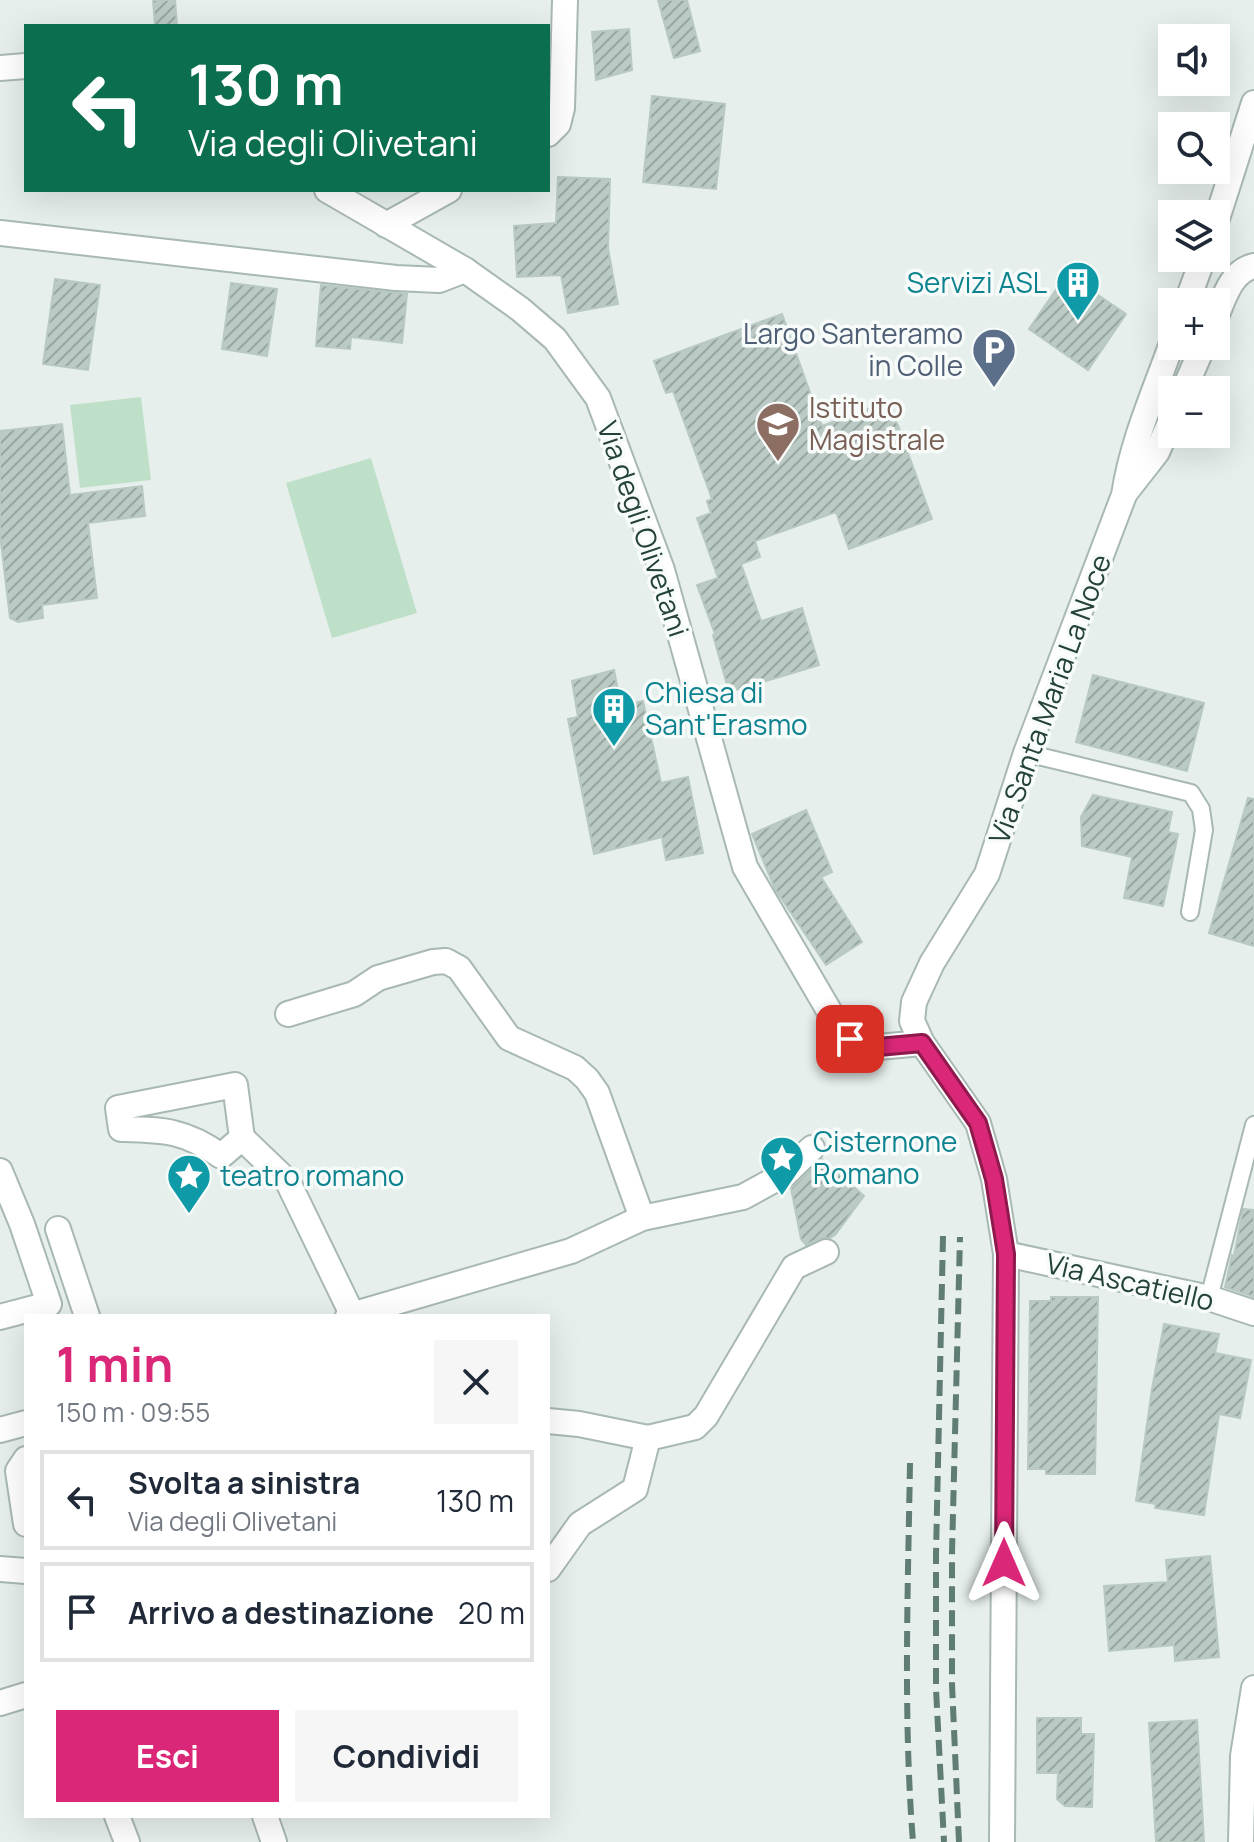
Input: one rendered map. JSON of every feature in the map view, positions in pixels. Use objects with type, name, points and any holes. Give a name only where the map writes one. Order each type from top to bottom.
[{"type":"street","points":[[550,132],[558,124],[562,108],[565,0]]},
{"type":"street","points":[[0,68],[24,66]]},
{"type":"street","points":[[1223,200],[1254,103]]},
{"type":"street","name":"Via degli Olivetani","points":[[330,192],[465,270],[520,309],[555,339],[598,398],[662,570],[745,867],[831,1014],[850,1039],[878,1047],[922,1043]]},
{"type":"street","points":[[386,225],[445,192]]},
{"type":"street","points":[[0,233],[396,278],[439,280],[465,270]]},
{"type":"street","points":[[1229,288],[1245,268],[1254,266]]},
{"type":"street","name":"Via Santa Maria La Noce","points":[[922,1043],[912,1021],[914,1002],[932,963],[987,874],[1026,753],[1124,495],[1136,440],[1166,360]]},
{"type":"street","points":[[1124,495],[1159,448]]},
{"type":"street","points":[[288,1014],[354,994],[378,978],[433,962],[446,961],[459,968],[509,1038],[575,1068],[587,1079],[597,1093],[642,1218]]},
{"type":"street","points":[[922,1043],[978,1123],[994,1179],[1006,1254],[1002,1842]]},
{"type":"street","points":[[242,1138],[221,1156],[201,1141],[166,1130],[121,1129],[118,1108],[235,1085],[242,1138],[288,1182],[350,1314]]},
{"type":"street","points":[[353,1314],[571,1251],[642,1218],[743,1197],[785,1174],[812,1148]]},
{"type":"street","points":[[0,1171],[49,1304],[0,1317]]},
{"type":"street","points":[[58,1229],[86,1314]]},
{"type":"street","points":[[550,1421],[648,1438],[695,1427],[706,1416],[794,1267],[826,1252]]},
{"type":"street","name":"Via Ascatiello","points":[[1006,1254],[1209,1298],[1254,1313]]},
{"type":"street","points":[[0,1430],[24,1424]]},
{"type":"street","points":[[550,1566],[580,1524],[635,1489],[648,1438]]},
{"type":"street","points":[[24,1462],[18,1471],[24,1511]]},
{"type":"street","points":[[0,1569],[24,1571]]},
{"type":"street","points":[[1241,1842],[1243,1756],[1254,1688]]},
{"type":"street","points":[[0,1703],[24,1696]]},
{"type":"street","points":[[118,1818],[127,1842]]},
{"type":"street","points":[[266,1818],[274,1842]]},
{"type":"lane","points":[[1026,753],[1191,793],[1201,809],[1204,830],[1190,912]]},
{"type":"lane","points":[[1209,1298],[1254,1125]]},
{"type":"green space","points":[[141,397],[151,480],[80,488],[70,405]]},
{"type":"green space","points":[[371,458],[417,613],[332,638],[286,483]]},
{"type":"building","points":[[153,0],[175,0],[177,24],[155,24]]},
{"type":"building","points":[[658,0],[687,0],[700,51],[674,58]]},
{"type":"building","points":[[629,29],[632,70],[596,80],[592,32]]},
{"type":"building","points":[[652,96],[725,104],[716,189],[643,182]]},
{"type":"building","points":[[558,177],[610,179],[608,248],[618,304],[568,313],[561,275],[517,277],[514,226],[556,223]]},
{"type":"building","name":"Servizi ASL","points":[[1067,274],[1126,314],[1088,370],[1029,329]]},
{"type":"building","points":[[55,279],[100,285],[88,370],[43,364]]},
{"type":"building","points":[[231,283],[277,289],[267,356],[222,349]]},
{"type":"building","points":[[321,285],[407,294],[402,343],[351,337],[350,349],[316,346]]},
{"type":"building","points":[[782,314],[822,426],[889,401],[932,519],[849,549],[836,512],[755,541],[760,557],[741,564],[761,621],[802,608],[819,665],[729,692],[715,634],[697,585],[718,578],[697,518],[711,513],[707,501],[712,499],[673,391],[666,393],[654,361]]},
{"type":"building","points":[[62,424],[70,495],[142,486],[145,516],[88,523],[97,598],[42,605],[43,618],[18,622],[10,618],[0,534],[0,431]]},
{"type":"building","name":"Chiesa di Sant'Erasmo","points":[[614,670],[621,706],[643,701],[661,783],[688,777],[703,853],[666,860],[662,837],[594,854],[568,719],[578,717],[572,681]]},
{"type":"building","points":[[1093,675],[1204,703],[1187,771],[1076,742]]},
{"type":"building","points":[[1093,795],[1172,812],[1168,832],[1178,834],[1163,906],[1124,898],[1132,857],[1082,846],[1081,817]]},
{"type":"building","points":[[1248,798],[1254,799],[1254,946],[1209,933]]},
{"type":"building","points":[[806,810],[832,872],[821,877],[862,942],[826,965],[775,889],[752,834]]},
{"type":"building","points":[[822,1159],[864,1196],[835,1235],[806,1245],[801,1239],[791,1188]]},
{"type":"building","points":[[1243,1209],[1254,1210],[1254,1297],[1225,1287]]},
{"type":"building","points":[[1051,1297],[1098,1297],[1095,1474],[1046,1474],[1046,1469],[1028,1469],[1030,1301],[1051,1301]]},
{"type":"building","points":[[1164,1324],[1219,1334],[1215,1353],[1251,1360],[1240,1418],[1219,1414],[1204,1515],[1155,1508],[1156,1504],[1136,1501]]},
{"type":"building","points":[[1210,1556],[1219,1657],[1175,1661],[1174,1645],[1109,1651],[1104,1586],[1168,1582],[1166,1560]]},
{"type":"building","points":[[1037,1718],[1081,1718],[1081,1734],[1094,1734],[1092,1807],[1065,1806],[1057,1799],[1058,1773],[1037,1773]]},
{"type":"building","points":[[1197,1720],[1204,1842],[1156,1842],[1149,1723]]},
{"type":"railway","points":[[943,1236],[936,1689],[944,1842]]},
{"type":"railway","points":[[959,1842],[952,1684],[952,1553],[960,1237]]},
{"type":"railway","points":[[910,1463],[907,1700],[913,1842]]},
{"type":"place","name":"Servizi ASL","points":[[1078,322]]},
{"type":"place","name":"Largo Santeramo in Colle","points":[[994,389]]},
{"type":"place","name":"Istituto Magistrale","points":[[778,463]]},
{"type":"place","name":"Chiesa di Sant'Erasmo","points":[[614,748]]},
{"type":"place","name":"Cisternone Romano","points":[[782,1197]]},
{"type":"place","name":"teatro romano","points":[[189,1215]]},
{"type":"route","points":[[850,1039],[878,1047],[922,1043],[978,1123],[994,1179],[1006,1254],[1004,1563]]}]
